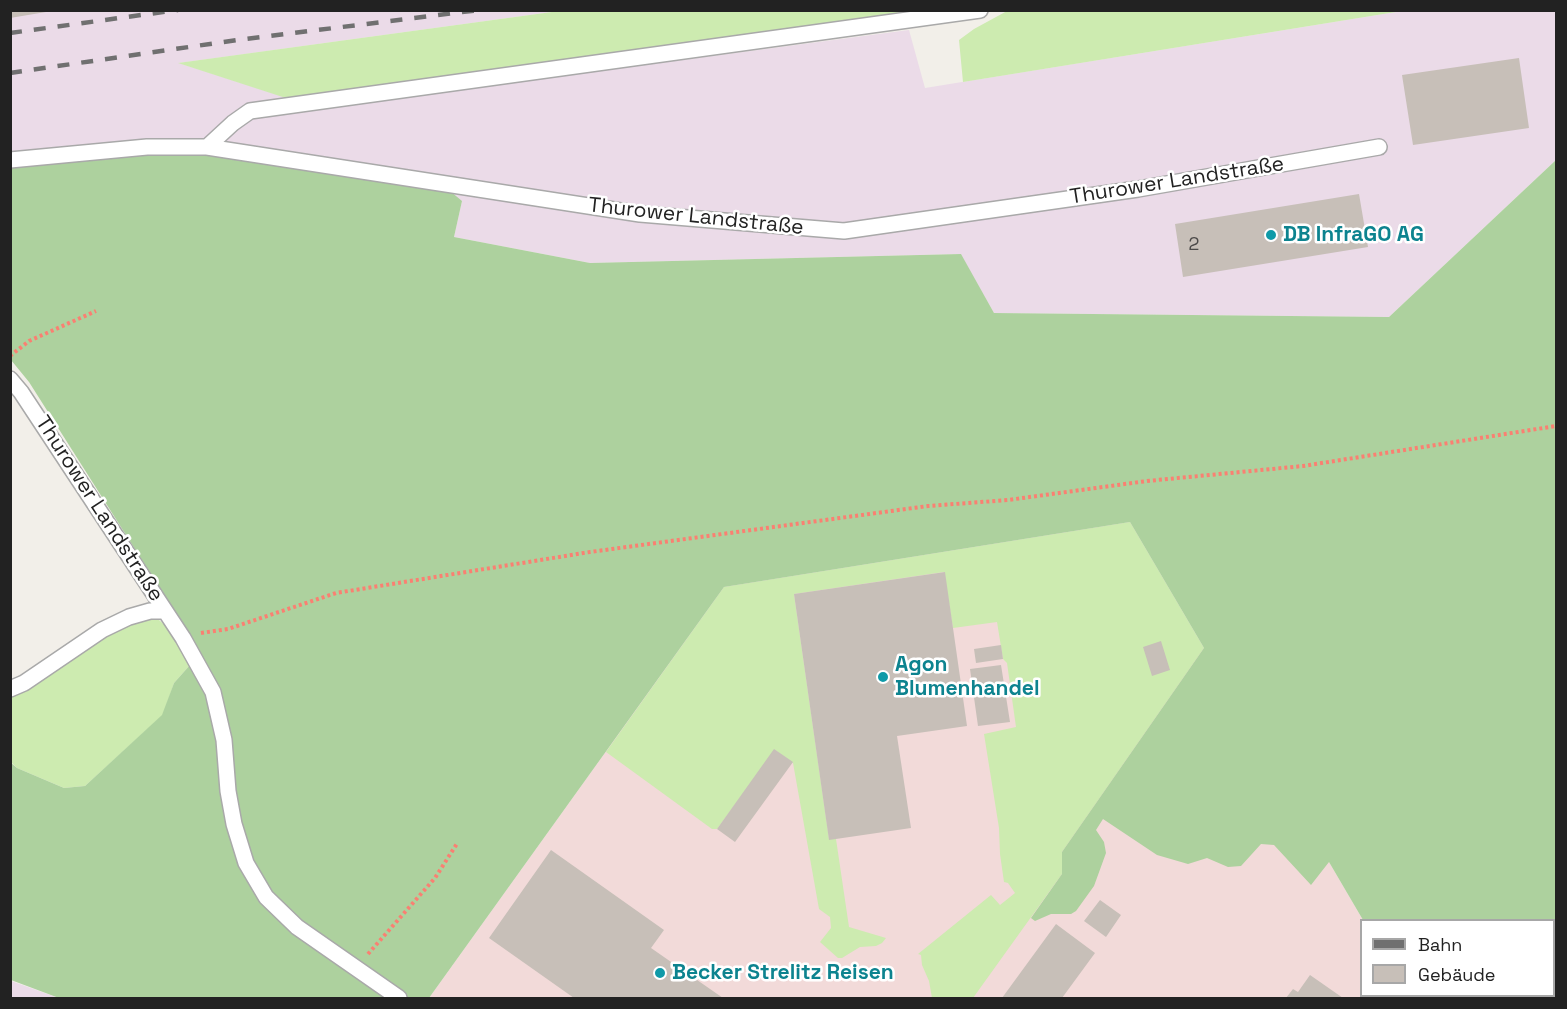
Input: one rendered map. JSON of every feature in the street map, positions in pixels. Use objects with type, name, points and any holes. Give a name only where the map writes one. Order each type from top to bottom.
[{"type":"lane","points":[[207,147],[232,123],[250,111],[980,10]]},
{"type":"lane","name":"Thurower Landstraße","points":[[10,160],[147,147],[207,147],[640,214],[844,231],[1138,189],[1379,147]]},
{"type":"lane","name":"Thurower Landstraße","points":[[10,379],[21,392],[183,638],[213,692],[224,740],[228,790],[234,824],[246,863],[266,897],[297,927],[399,999]]},
{"type":"lane","name":"Thurower Landstraße","points":[[10,689],[24,683],[102,630],[129,617],[150,611],[165,611]]},
{"type":"path","points":[[10,356],[29,341],[96,311]]},
{"type":"path","points":[[183,638],[228,629],[336,593],[590,552],[928,506],[1008,500],[1147,481],[1303,466],[1557,426]]},
{"type":"path","points":[[357,969],[435,878],[458,842]]},
{"type":"shaded area","points":[[10,11],[559,11],[179,63],[319,108],[909,30],[925,88],[1402,11],[1556,11],[1556,160],[1389,317],[994,313],[960,254],[590,263],[454,237],[462,201],[146,153],[11,168]]},
{"type":"shaded area","points":[[1130,522],[1362,919],[1360,919],[1360,997],[1409,998],[429,998],[724,587]]},
{"type":"shaded area","points":[[11,981],[59,998],[11,998]]},
{"type":"green space","points":[[559,11],[921,11],[292,100],[178,63]]},
{"type":"green space","points":[[1007,11],[1402,11],[963,82],[959,40]]},
{"type":"green space","points":[[206,152],[450,191],[462,201],[454,237],[590,263],[961,254],[994,313],[1389,317],[1556,160],[1556,998],[1409,998],[1555,997],[1555,919],[1362,919],[1329,862],[1311,885],[1274,845],[1261,844],[1241,866],[1228,867],[1207,858],[1188,864],[1157,855],[1103,819],[1096,830],[1104,842],[1106,853],[1094,886],[1076,911],[1071,914],[1051,914],[1035,921],[1031,918],[1062,874],[1062,852],[1204,648],[1130,522],[724,587],[429,998],[59,998],[11,980],[10,762],[17,768],[64,788],[85,786],[162,715],[174,683],[190,665],[197,647],[29,382],[11,360],[11,168],[146,153]]},
{"type":"green space","points":[[1130,522],[1204,648],[1062,852],[1062,874],[973,998],[932,998],[921,955],[918,954],[991,895],[1000,905],[1015,893],[1008,883],[1004,882],[999,828],[984,734],[1016,727],[1007,663],[1003,659],[997,622],[953,628],[944,572],[794,594],[829,839],[836,839],[849,927],[886,938],[882,943],[876,946],[860,947],[838,958],[820,942],[831,928],[830,917],[819,909],[793,763],[775,750],[717,829],[712,829],[606,752],[724,587]]},
{"type":"green space","points":[[149,618],[159,620],[168,628],[190,665],[174,683],[163,715],[85,786],[64,788],[17,768],[11,762],[11,695],[100,636],[129,623]]},
{"type":"building","points":[[10,10],[46,10],[46,12],[10,18]]},
{"type":"building","points":[[1519,58],[1529,128],[1413,145],[1402,75]]},
{"type":"building","name":"DB InfraGO AG","points":[[1359,194],[1368,247],[1183,277],[1175,224]]},
{"type":"building","name":"Agon Blumenhandel","points":[[945,572],[967,726],[897,736],[911,828],[829,840],[794,594]]},
{"type":"building","points":[[1161,641],[1170,670],[1152,676],[1143,647]]},
{"type":"building","points":[[1001,645],[1003,659],[976,663],[974,649]]},
{"type":"building","points":[[1001,665],[1010,722],[978,726],[970,669]]},
{"type":"building","points":[[774,749],[793,762],[735,842],[717,829]]},
{"type":"building","points":[[551,850],[664,930],[651,948],[723,998],[574,998],[489,938]]},
{"type":"building","points":[[1100,900],[1121,915],[1106,937],[1084,921]]},
{"type":"building","points":[[1056,924],[1095,953],[1062,998],[1002,998]]},
{"type":"building","points":[[1310,975],[1343,998],[1286,998],[1293,989],[1298,992]]},
{"type":"railway","points":[[10,33],[178,10]]},
{"type":"railway","points":[[10,73],[237,40],[479,10]]},
{"type":"place","name":"DB InfraGO AG","points":[[1271,235]]},
{"type":"place","name":"Agon Blumenhandel","points":[[883,677]]},
{"type":"place","name":"Becker Strelitz Reisen","points":[[660,973]]}]
